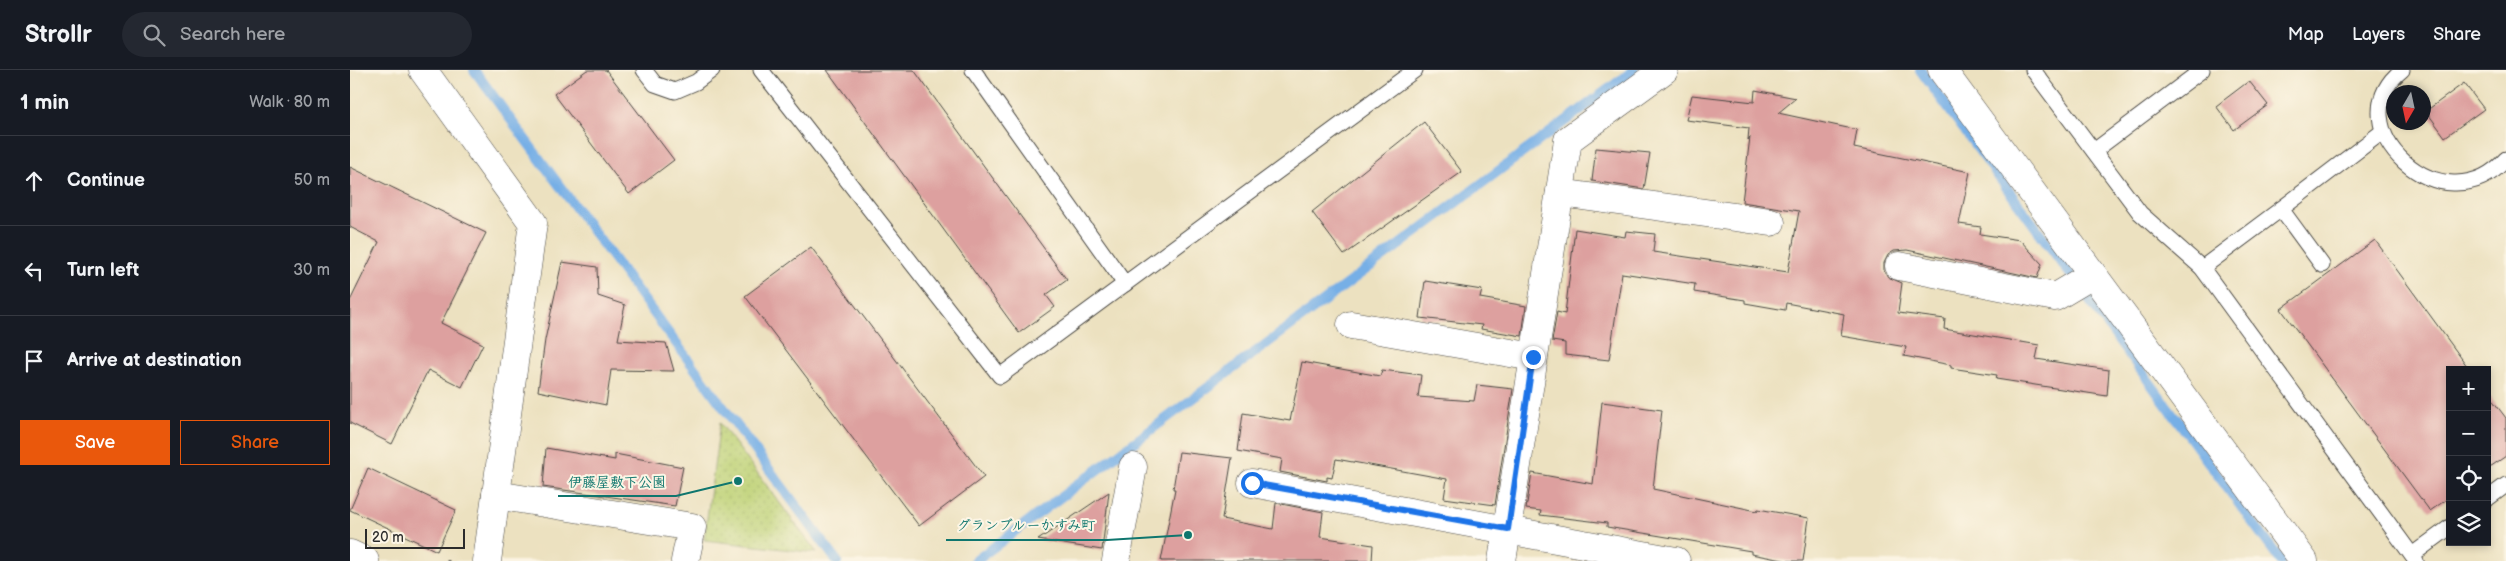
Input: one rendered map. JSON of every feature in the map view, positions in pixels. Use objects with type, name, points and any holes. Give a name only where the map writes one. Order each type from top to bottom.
[{"type":"street","points":[[423,70],[533,223],[487,561]]},
{"type":"street","points":[[1502,561],[1568,140],[1664,70]]},
{"type":"street","points":[[1942,70],[2087,278],[2304,561]]},
{"type":"street","points":[[1560,193],[1771,222]]},
{"type":"street","points":[[1899,266],[2055,297],[2087,278]]},
{"type":"street","points":[[1351,325],[1533,357]]},
{"type":"street","points":[[1116,561],[1133,467]]},
{"type":"street","points":[[1252,483],[1676,561]]},
{"type":"street","points":[[496,496],[692,527],[685,561]]},
{"type":"street","points":[[350,554],[365,561]]},
{"type":"lane","points":[[644,70],[655,84],[675,91],[696,82],[712,70]]},
{"type":"lane","points":[[761,70],[1000,376],[1415,70]]},
{"type":"lane","points":[[973,70],[1125,284]]},
{"type":"lane","points":[[2033,70],[2140,213],[2202,268],[2414,558],[2446,530]]},
{"type":"lane","points":[[2094,151],[2202,70]]},
{"type":"lane","points":[[2402,70],[2395,76],[2380,104],[2382,132],[2397,155],[2416,173],[2443,183],[2475,182],[2506,159]]},
{"type":"lane","points":[[2202,268],[2382,132]]},
{"type":"lane","points":[[2281,209],[2322,265]]},
{"type":"lane","points":[[2491,496],[2506,485]]},
{"type":"green space","points":[[720,423],[817,553],[704,540]]},
{"type":"building","points":[[587,70],[606,70],[674,160],[629,194],[554,94]]},
{"type":"building","points":[[827,70],[914,70],[1067,280],[1046,295],[1055,307],[1019,333]]},
{"type":"building","points":[[2249,81],[2268,105],[2234,130],[2216,106]]},
{"type":"building","points":[[2464,83],[2484,109],[2445,137],[2431,118],[2431,107]]},
{"type":"building","points":[[1755,90],[1796,98],[1778,113],[1857,130],[1854,148],[1970,172],[1959,224],[1981,227],[1980,234],[2020,240],[2042,264],[2037,278],[1907,250],[1894,251],[1888,255],[1884,263],[1884,271],[1888,277],[1902,283],[1898,313],[1945,319],[1944,329],[2039,345],[2036,359],[2109,370],[2107,396],[1996,379],[1997,375],[1951,368],[1951,365],[1904,356],[1906,347],[1841,336],[1844,314],[1786,303],[1785,310],[1745,303],[1745,300],[1694,292],[1695,284],[1622,273],[1609,360],[1565,355],[1565,343],[1552,341],[1557,312],[1565,314],[1575,229],[1625,237],[1626,231],[1655,234],[1653,252],[1788,272],[1799,211],[1742,202],[1750,137],[1748,140],[1749,128],[1686,120],[1692,95],[1754,102]]},
{"type":"building","points":[[1424,122],[1462,172],[1344,255],[1312,212]]},
{"type":"building","points":[[1596,148],[1650,153],[1644,189],[1592,181]]},
{"type":"building","points":[[350,167],[486,233],[441,323],[483,344],[462,387],[428,370],[392,444],[350,423],[350,301],[379,242],[350,227]]},
{"type":"building","points":[[2375,240],[2467,366],[2446,366],[2446,500],[2430,511],[2281,309]]},
{"type":"building","points":[[811,247],[984,477],[919,526],[745,296]]},
{"type":"building","points":[[562,262],[597,267],[598,296],[625,305],[618,340],[666,343],[674,371],[611,370],[606,405],[538,391],[545,340]]},
{"type":"building","points":[[1425,281],[1482,290],[1480,298],[1526,306],[1522,336],[1481,329],[1482,325],[1420,318]]},
{"type":"building","points":[[1302,362],[1380,376],[1382,370],[1421,375],[1418,397],[1474,401],[1477,385],[1513,389],[1495,505],[1444,498],[1447,479],[1336,459],[1332,478],[1327,477],[1327,481],[1280,472],[1282,459],[1238,451],[1243,413],[1290,421]]},
{"type":"building","points":[[2491,398],[2506,418],[2506,456],[2491,466]]},
{"type":"building","points":[[1602,402],[1662,410],[1653,489],[1757,511],[1758,509],[1809,518],[1803,561],[1788,561],[1751,554],[1751,551],[1607,527],[1607,523],[1540,515],[1541,511],[1526,509],[1532,473],[1593,484]]},
{"type":"building","points":[[546,448],[615,460],[615,454],[683,467],[675,506],[543,487]]},
{"type":"building","points":[[1179,452],[1232,458],[1222,519],[1273,529],[1276,503],[1323,512],[1320,537],[1373,545],[1372,561],[1161,561],[1175,489],[1173,489]]},
{"type":"building","points":[[368,468],[456,510],[437,551],[350,510]]},
{"type":"building","points":[[1109,492],[1102,550],[1038,540]]},
{"type":"waterway","points":[[474,70],[837,561]]},
{"type":"waterway","points":[[975,561],[1634,70]]},
{"type":"waterway","points":[[1920,70],[2281,561]]},
{"type":"place","name":"伊藤屋敷下公園","points":[[738,481]]},
{"type":"place","name":"グランブルーかすみ町","points":[[1188,535]]},
{"type":"route","points":[[1252,483],[1508,529],[1533,357]]}]
